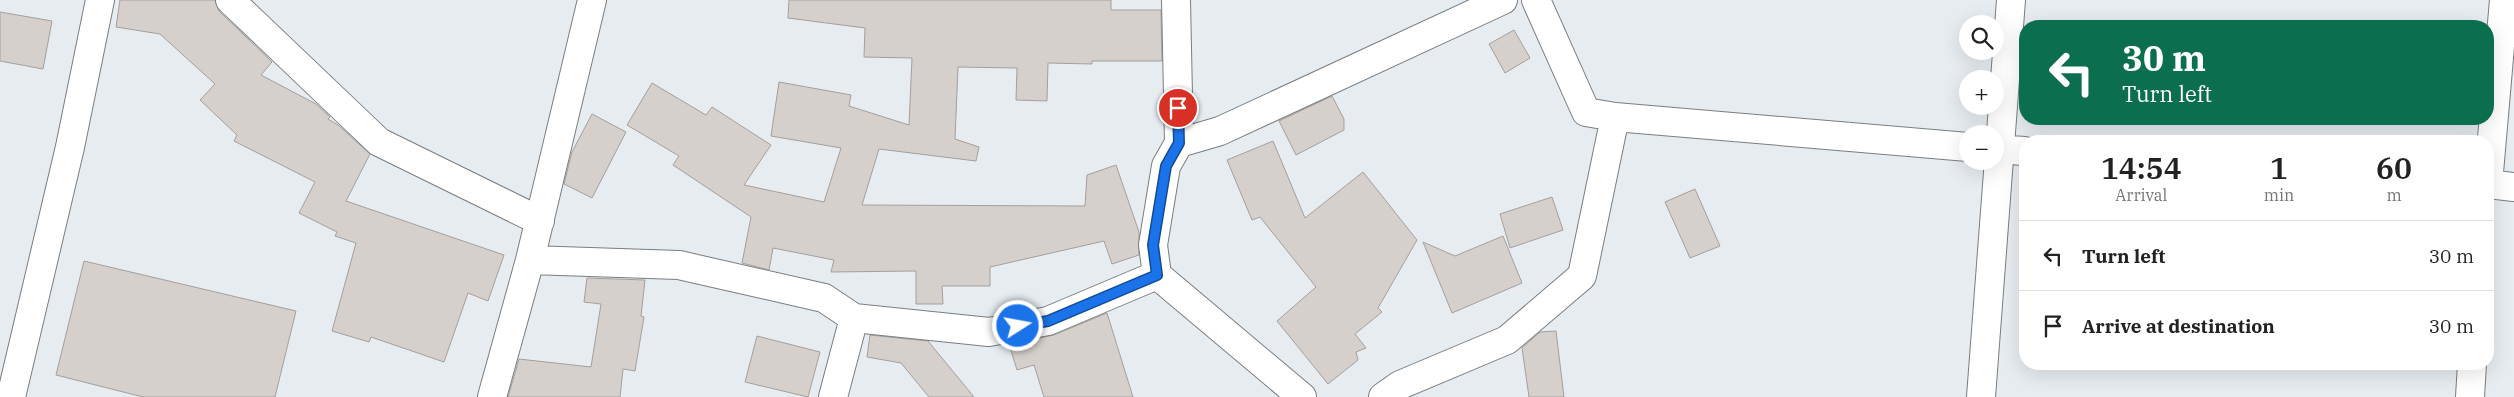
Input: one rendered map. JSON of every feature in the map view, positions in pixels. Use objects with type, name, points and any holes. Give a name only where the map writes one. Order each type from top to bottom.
[{"type":"street","points":[[11,397],[68,156],[100,0]]},
{"type":"street","points":[[230,0],[379,142],[540,221]]},
{"type":"street","points":[[492,397],[540,221],[592,0]]},
{"type":"street","points":[[1176,0],[1179,143],[1166,166],[1153,245],[1157,275],[1302,397]]},
{"type":"street","points":[[1179,143],[1220,131],[1502,0]]},
{"type":"street","points":[[1536,0],[1586,112],[1615,117],[1959,146]]},
{"type":"street","points":[[1981,397],[2007,150],[2011,0]]},
{"type":"street","points":[[2494,115],[2504,0]]},
{"type":"street","points":[[1383,397],[1400,384],[1507,340],[1582,276],[1615,117]]},
{"type":"street","points":[[2494,185],[2514,187]]},
{"type":"street","points":[[530,260],[679,265],[824,298],[854,318],[989,332],[1048,321],[1157,275]]},
{"type":"street","points":[[833,397],[854,318]]},
{"type":"street","points":[[2470,397],[2472,370]]},
{"type":"building","points":[[120,0],[215,0],[219,11],[272,62],[261,75],[316,104],[330,117],[328,119],[338,125],[370,154],[346,201],[504,255],[488,301],[468,293],[444,362],[371,337],[369,342],[332,331],[356,243],[335,236],[337,232],[299,213],[315,182],[234,141],[237,135],[200,100],[215,84],[160,34],[116,27]]},
{"type":"building","points":[[789,0],[1111,0],[1111,10],[1161,10],[1162,61],[1092,61],[1092,64],[1048,63],[1047,101],[1016,100],[1017,68],[958,67],[955,139],[979,147],[976,161],[879,149],[862,205],[1085,206],[1087,175],[1116,165],[1139,232],[1139,255],[1112,264],[1104,241],[990,267],[990,286],[942,286],[943,304],[916,304],[916,271],[831,272],[834,260],[773,248],[769,270],[742,263],[751,217],[673,165],[679,156],[627,125],[652,83],[706,115],[712,107],[771,145],[744,185],[824,202],[841,148],[771,136],[779,82],[851,95],[849,106],[909,125],[912,58],[864,57],[865,28],[788,18]]},
{"type":"building","points":[[0,12],[52,21],[43,69],[0,61]]},
{"type":"building","points":[[1514,30],[1530,58],[1505,73],[1489,44]]},
{"type":"building","points":[[1332,96],[1344,119],[1344,130],[1296,155],[1279,121]]},
{"type":"building","points":[[592,114],[626,132],[592,198],[564,184],[572,152]]},
{"type":"building","points":[[1273,141],[1305,218],[1363,172],[1417,240],[1378,308],[1382,312],[1355,334],[1366,348],[1356,352],[1358,360],[1328,384],[1277,321],[1316,287],[1260,217],[1252,220],[1227,160]]},
{"type":"building","points":[[1695,189],[1720,246],[1690,258],[1665,202]]},
{"type":"building","points":[[1552,197],[1563,230],[1510,248],[1500,214]]},
{"type":"building","points":[[1503,236],[1522,283],[1452,313],[1423,242],[1455,256]]},
{"type":"building","points":[[84,261],[296,311],[275,397],[143,397],[56,375]]},
{"type":"building","points":[[587,278],[645,280],[641,316],[644,317],[635,371],[623,369],[620,397],[508,397],[519,359],[591,367],[601,304],[584,302]]},
{"type":"building","points":[[1107,313],[1133,397],[1044,397],[1034,365],[1017,370],[1009,344],[1054,335]]},
{"type":"building","points":[[1556,331],[1564,397],[1529,397],[1522,348],[1540,332]]},
{"type":"building","points":[[870,335],[928,341],[974,397],[929,397],[901,363],[867,357]]},
{"type":"building","points":[[757,336],[820,352],[808,397],[745,382]]},
{"type":"route","points":[[1018,326],[1048,321],[1157,275],[1153,245],[1166,166],[1179,143],[1178,108]]}]
